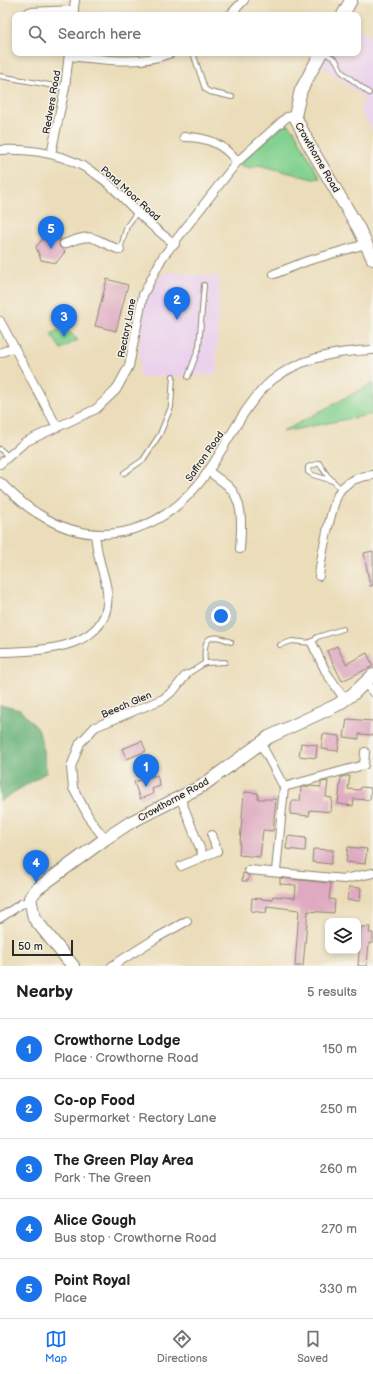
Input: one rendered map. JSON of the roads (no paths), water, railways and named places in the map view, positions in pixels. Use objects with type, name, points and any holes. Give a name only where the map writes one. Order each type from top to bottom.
[{"type":"street","points":[[73,12],[75,0]]},
{"type":"street","points":[[233,12],[244,0]]},
{"type":"street","points":[[345,12],[352,0]]},
{"type":"street","name":"Redvers Road","points":[[51,154],[65,88],[69,56]]},
{"type":"street","points":[[84,56],[128,62],[142,61],[161,56]]},
{"type":"street","name":"Crowthorne Road","points":[[318,56],[301,90],[295,116],[308,143],[338,191],[373,259]]},
{"type":"street","name":"Rectory Lane","points":[[0,464],[25,442],[96,409],[110,396],[121,382],[129,366],[143,295],[162,258],[175,244],[206,200],[237,162],[287,116],[295,116]]},
{"type":"street","points":[[184,137],[202,137],[208,139],[224,149],[237,162]]},
{"type":"street","name":"Pond Moor Road","points":[[0,150],[15,149],[51,154],[86,167],[105,181],[137,212],[175,244]]},
{"type":"street","points":[[64,244],[83,236],[89,236],[120,250]]},
{"type":"street","points":[[274,274],[307,261],[366,244]]},
{"type":"street","points":[[0,321],[57,427]]},
{"type":"street","points":[[0,353],[14,347]]},
{"type":"street","name":"Saffron Road","points":[[0,482],[28,507],[48,520],[81,531],[95,534],[119,533],[150,524],[178,506],[208,471],[257,394],[282,373],[302,363],[320,357],[351,351],[373,350]]},
{"type":"street","points":[[208,471],[230,487],[238,502],[242,520],[240,549]]},
{"type":"street","points":[[311,566],[320,571],[333,508],[341,489],[358,476],[373,475]]},
{"type":"street","points":[[0,652],[50,649],[78,641],[92,634],[102,621],[107,604],[107,591],[98,558],[95,534]]},
{"type":"street","points":[[312,643],[326,672],[345,700]]},
{"type":"street","name":"Beech Glen","points":[[105,839],[91,821],[73,788],[71,767],[80,744],[95,727],[163,699],[174,690],[186,675]]},
{"type":"street","name":"Crowthorne Road","points":[[30,902],[31,895],[47,881],[131,822],[202,786],[260,742],[284,729],[328,710],[370,683]]},
{"type":"street","points":[[260,742],[284,787],[276,871]]},
{"type":"street","points":[[284,787],[364,765],[365,752]]},
{"type":"street","points":[[180,797],[203,856]]},
{"type":"street","points":[[181,866],[217,851],[212,835]]},
{"type":"street","points":[[249,870],[276,871],[344,879],[373,872]]},
{"type":"street","points":[[1,916],[21,904],[30,902],[34,918],[73,966]]},
{"type":"street","points":[[112,966],[158,937],[187,921]]},
{"type":"lane","points":[[194,56],[205,89],[210,92],[232,97]]},
{"type":"lane","points":[[330,56],[336,60],[342,72],[369,93]]},
{"type":"lane","points":[[0,76],[65,88]]},
{"type":"lane","points":[[120,250],[127,226],[137,212]]},
{"type":"lane","points":[[188,378],[199,347],[204,286]]},
{"type":"lane","points":[[124,473],[143,460],[160,434],[171,407],[173,376]]},
{"type":"lane","points":[[0,449],[8,456]]},
{"type":"lane","points":[[333,482],[313,476],[307,469],[315,463],[319,463],[333,482],[341,489]]},
{"type":"lane","points":[[280,645],[292,641],[312,643],[317,637],[343,629]]},
{"type":"lane","points":[[205,663],[204,650],[205,642],[208,639],[213,637],[222,638],[231,642]]},
{"type":"lane","points":[[186,675],[205,663],[225,662]]},
{"type":"place","name":"Point Royal","points":[[51,249]]},
{"type":"place","name":"Co-op Food","points":[[177,320]]},
{"type":"place","name":"The Green Play Area","points":[[64,337]]},
{"type":"place","name":"Crowthorne Lodge","points":[[146,787]]},
{"type":"place","name":"Alice Gough","points":[[36,883]]}]
